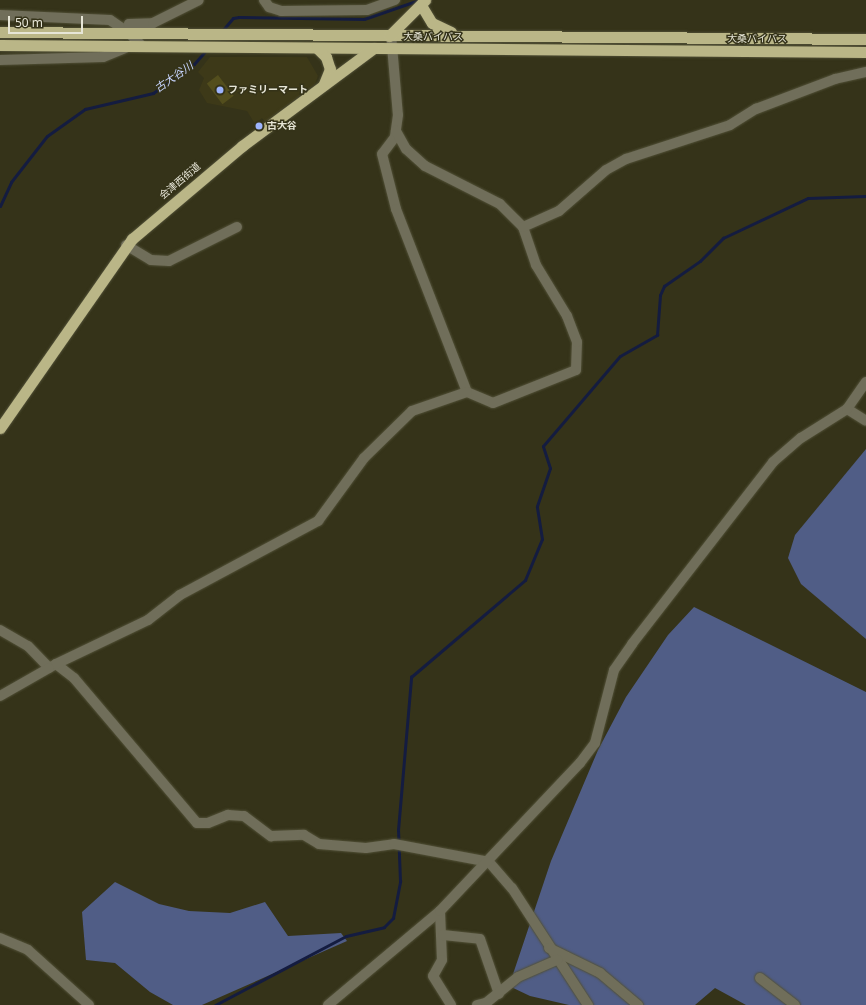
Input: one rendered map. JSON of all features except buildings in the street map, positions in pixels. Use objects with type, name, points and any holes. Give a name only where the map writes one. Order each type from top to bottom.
[{"type":"highway","name":"会津西街道","points":[[0,428],[126,245],[242,146],[320,90],[391,34],[423,3]]},
{"type":"highway","points":[[423,3],[432,23],[459,34]]},
{"type":"highway","name":"大桑バイパス","points":[[0,32],[459,34],[866,39]]},
{"type":"highway","points":[[660,51],[663,37]]},
{"type":"highway","name":"大桑バイパス","points":[[0,45],[866,52]]},
{"type":"highway","points":[[318,48],[326,57],[330,69],[320,90]]},
{"type":"street","points":[[128,32],[129,24],[153,23],[199,0]]},
{"type":"street","points":[[264,0],[269,7],[281,11],[367,10],[395,0]]},
{"type":"street","points":[[0,15],[110,20],[128,32],[143,47]]},
{"type":"street","points":[[0,696],[53,666],[148,620],[180,596],[318,521],[364,458],[412,411],[467,392],[493,403],[576,370],[577,342],[567,316],[536,265],[522,227],[500,204],[425,166],[406,148],[396,131],[394,49],[391,34]]},
{"type":"street","points":[[0,60],[104,57],[128,47]]},
{"type":"street","points":[[522,227],[559,211],[606,170],[626,159],[730,125],[756,109],[835,79],[866,72]]},
{"type":"street","points":[[396,131],[382,154],[396,209],[467,392]]},
{"type":"street","points":[[126,245],[151,260],[169,261],[237,226]]},
{"type":"street","points":[[328,1005],[440,911],[489,862],[595,743],[614,670],[749,489],[801,438],[847,409],[866,382]]},
{"type":"street","points":[[847,409],[866,421]]},
{"type":"street","points":[[0,630],[28,646],[53,666],[74,678],[197,823],[208,823],[228,815],[244,816],[271,836],[304,835],[319,844],[366,848],[394,844],[489,862],[512,888],[549,948],[588,1005]]},
{"type":"street","points":[[440,911],[443,934],[442,960],[433,976],[451,1005]]},
{"type":"street","points":[[443,934],[480,939],[499,994]]},
{"type":"street","points":[[0,938],[28,950],[89,1005]]},
{"type":"street","points":[[549,948],[600,973],[638,1005]]},
{"type":"street","points":[[477,1005],[499,994],[518,977],[557,960]]},
{"type":"street","points":[[760,978],[795,1005]]},
{"type":"shaded area","points":[[210,57],[307,57],[318,76],[315,84],[265,122],[262,118],[255,124],[247,111],[207,103],[199,90],[204,78],[198,72]]},
{"type":"shaded area","points":[[866,449],[866,639],[801,584],[788,558],[795,535]]},
{"type":"shaded area","points":[[694,607],[866,692],[866,1005],[746,1005],[715,988],[695,1005],[569,1005],[530,996],[509,986],[551,861],[598,750],[626,697],[668,635]]},
{"type":"shaded area","points":[[115,882],[159,904],[189,911],[230,913],[265,902],[288,936],[341,933],[347,941],[202,1005],[173,1005],[150,992],[115,963],[86,960],[82,912]]},
{"type":"waterway","name":"古大谷川","points":[[222,31],[233,18],[239,17],[364,19],[419,0]]},
{"type":"waterway","name":"古大谷川","points":[[0,206],[11,182],[47,136],[85,109],[153,93],[194,64],[207,49]]},
{"type":"waterway","points":[[215,1005],[346,936],[384,927],[393,918],[400,881],[398,830],[411,677],[525,580],[542,539],[537,506],[550,468],[543,446],[620,356],[657,335],[660,295],[664,286],[700,261],[723,238],[808,198],[866,196]]},
{"type":"place","name":"ファミリーマート","points":[[220,90]]},
{"type":"place","name":"古大谷","points":[[259,126]]}]
